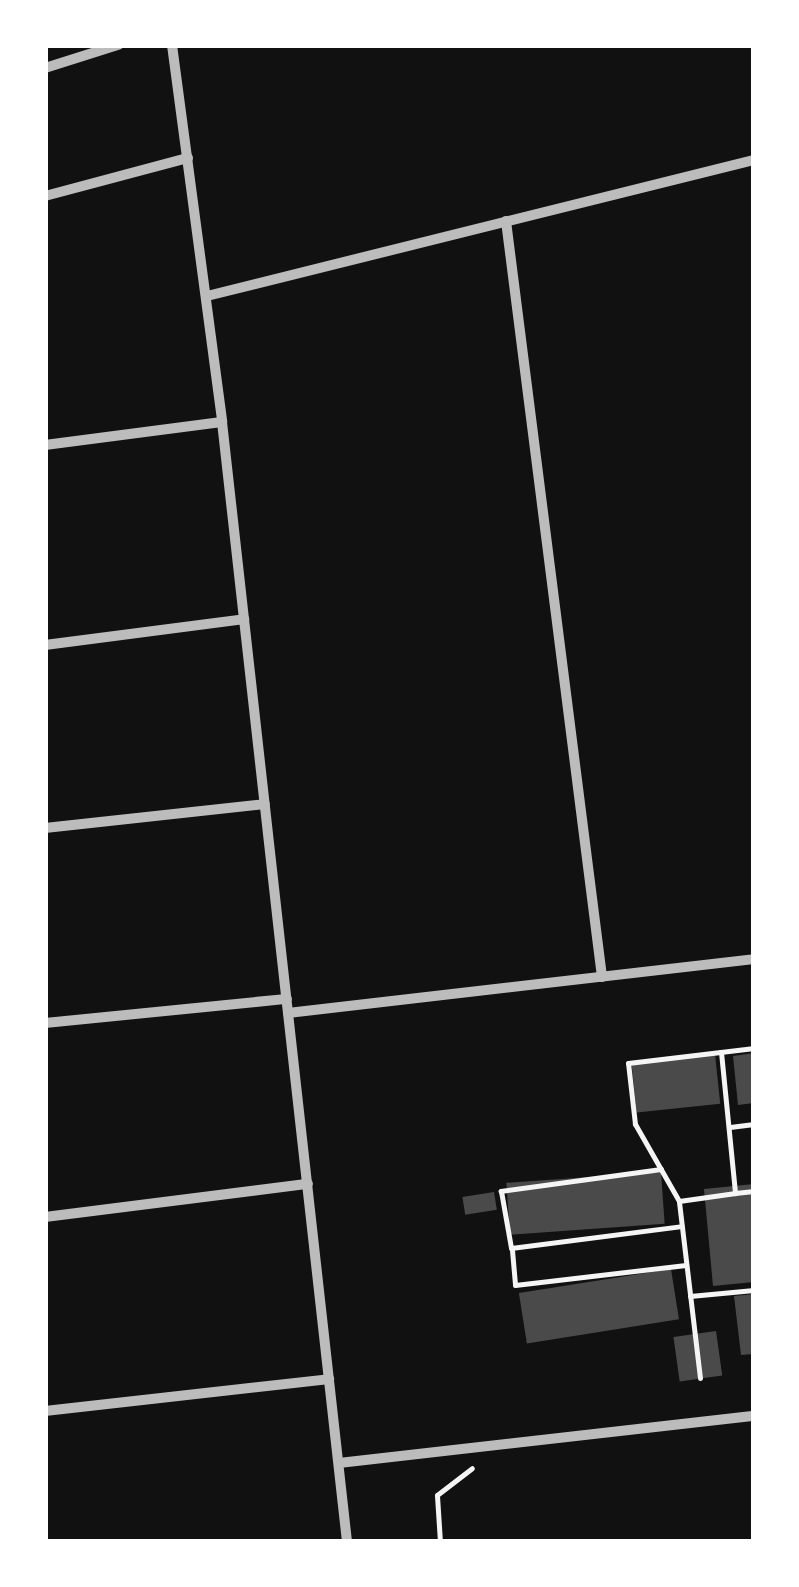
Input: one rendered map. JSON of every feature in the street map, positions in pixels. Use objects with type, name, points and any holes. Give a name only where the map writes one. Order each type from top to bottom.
[{"type":"street","points":[[45,68],[118,45]]},
{"type":"street","points":[[172,45],[222,422],[347,1542]]},
{"type":"street","points":[[45,196],[188,158]]},
{"type":"street","points":[[207,296],[754,160]]},
{"type":"street","points":[[506,221],[602,977]]},
{"type":"street","points":[[45,445],[222,422]]},
{"type":"street","points":[[45,646],[244,620]]},
{"type":"street","points":[[45,828],[265,804]]},
{"type":"street","points":[[288,1013],[754,960]]},
{"type":"street","points":[[45,1024],[287,999]]},
{"type":"street","points":[[45,1216],[308,1184]]},
{"type":"street","points":[[45,1411],[329,1379]]},
{"type":"street","points":[[339,1463],[754,1416]]},
{"type":"path","points":[[700,1378],[679,1202],[635,1124],[628,1063],[754,1048]]},
{"type":"path","points":[[721,1052],[736,1194]]},
{"type":"path","points":[[730,1127],[754,1124]]},
{"type":"path","points":[[661,1168],[502,1190],[516,1284],[686,1266]]},
{"type":"path","points":[[679,1202],[754,1192]]},
{"type":"path","points":[[512,1248],[682,1226]]},
{"type":"path","points":[[690,1296],[754,1290]]},
{"type":"path","points":[[440,1542],[438,1492],[474,1466]]},
{"type":"building","points":[[754,1053],[754,1103],[738,1105],[733,1056]]},
{"type":"building","points":[[715,1054],[720,1104],[637,1113],[631,1063]]},
{"type":"building","points":[[661,1172],[665,1224],[510,1235],[506,1183]]},
{"type":"building","points":[[754,1184],[754,1282],[713,1286],[704,1189]]},
{"type":"building","points":[[494,1192],[497,1210],[465,1215],[462,1197]]},
{"type":"building","points":[[671,1269],[679,1319],[527,1343],[519,1293]]},
{"type":"building","points":[[754,1294],[754,1354],[741,1355],[734,1296]]},
{"type":"building","points":[[716,1331],[722,1376],[680,1382],[673,1337]]}]
